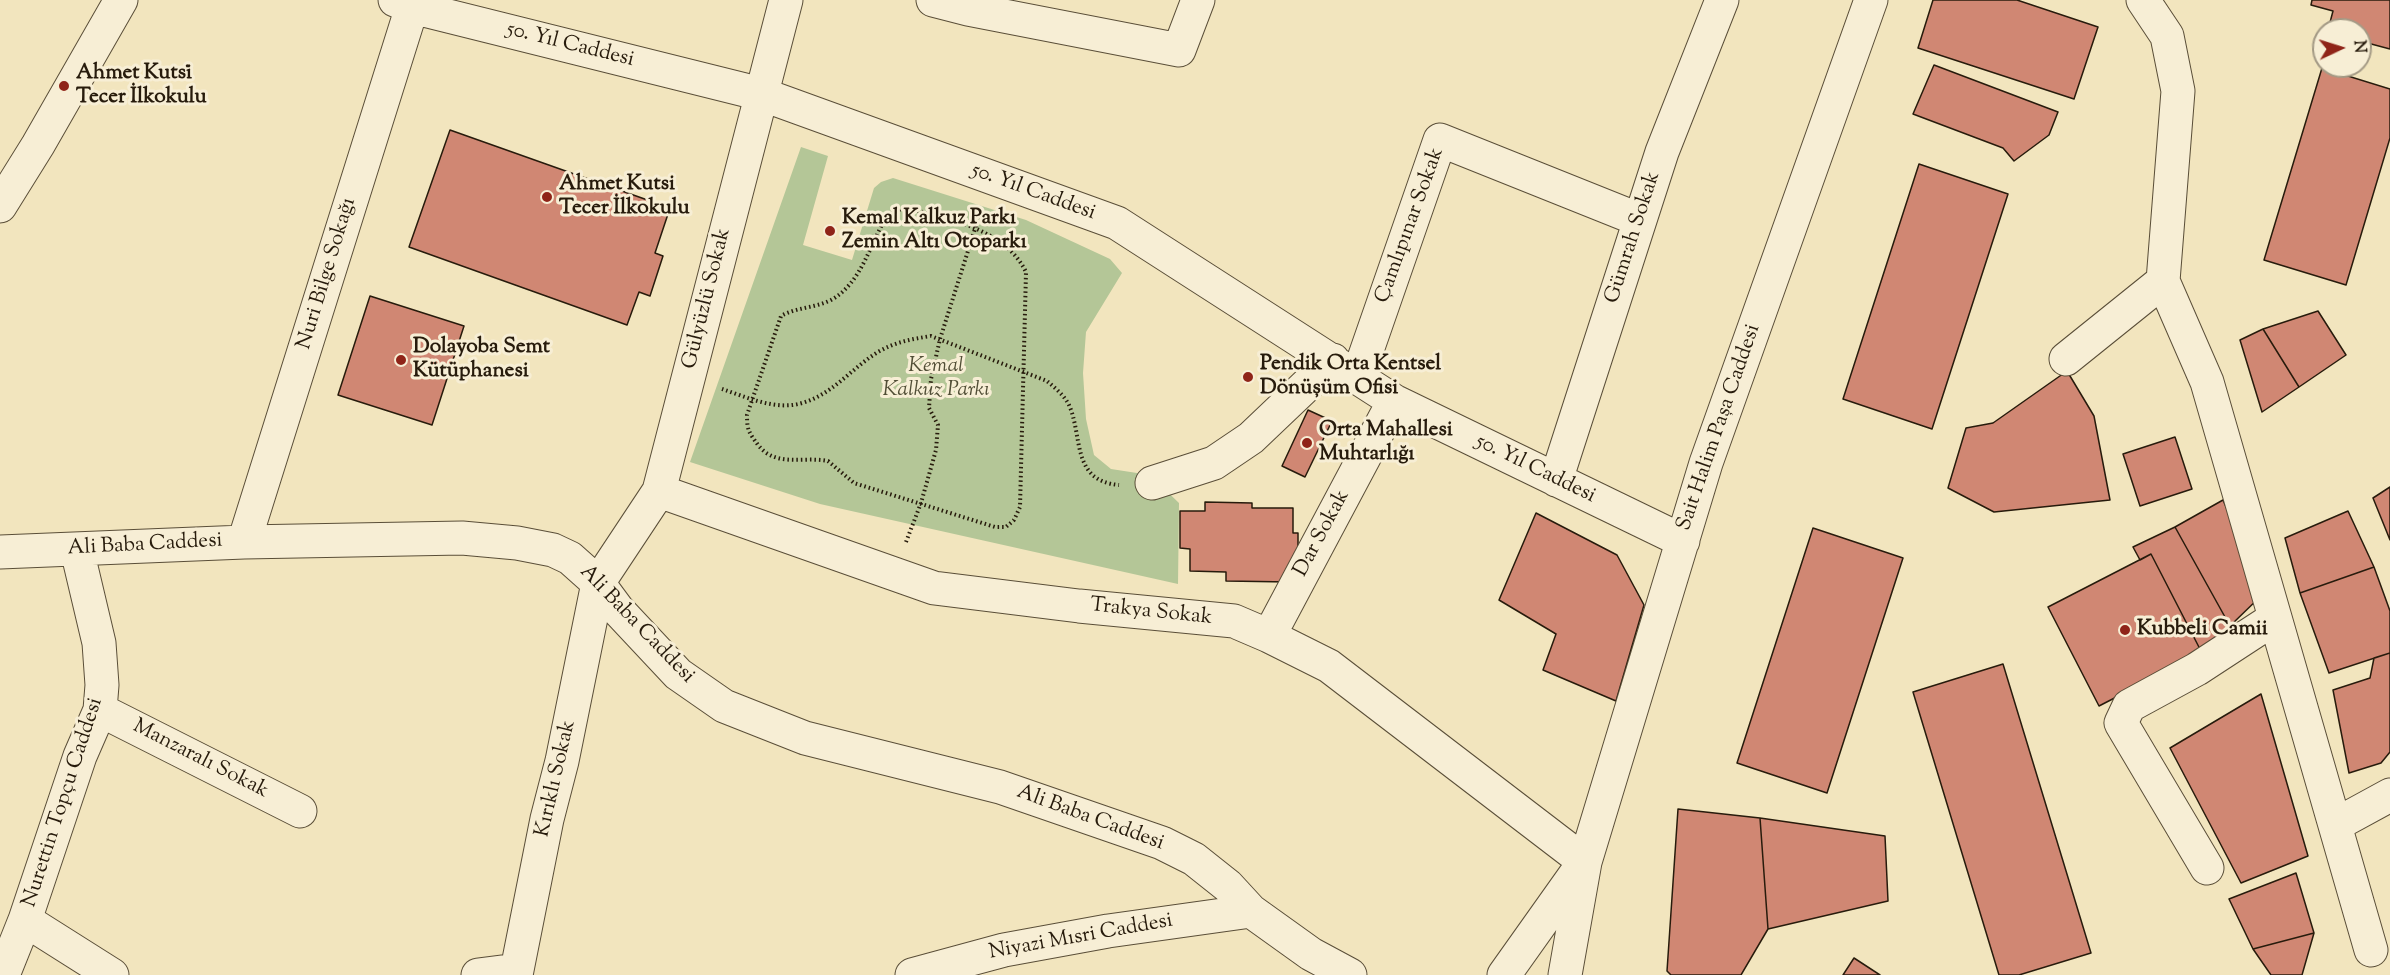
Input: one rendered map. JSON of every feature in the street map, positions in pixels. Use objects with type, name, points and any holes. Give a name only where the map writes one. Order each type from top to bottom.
[{"type":"street","points":[[0,206],[38,145],[121,0]]},
{"type":"street","name":"Gülyüzlü Sokak","points":[[598,583],[659,491],[786,0]]},
{"type":"street","points":[[933,0],[1179,50],[1198,0]]},
{"type":"street","name":"Gümrah Sokak","points":[[1556,480],[1662,152],[1722,0]]},
{"type":"street","name":"Sait Halim Paşa Caddesi","points":[[1585,862],[1718,429],[1870,0]]},
{"type":"street","points":[[2143,0],[2166,36],[2178,91],[2163,281],[2207,382],[2371,950]]},
{"type":"street","name":"50. Yıl Caddesi","points":[[403,3],[761,94],[1117,223],[1346,368],[1394,401],[1683,541]]},
{"type":"street","name":"Nuri Bilge Sokağı","points":[[244,542],[403,3]]},
{"type":"street","name":"Çamlıpınar Sokak","points":[[1346,368],[1440,140],[1640,220]]},
{"type":"street","points":[[2066,359],[2163,281]]},
{"type":"street","points":[[1152,483],[1214,463],[1346,368]]},
{"type":"street","name":"Dar Sokak","points":[[1269,636],[1394,401]]},
{"type":"street","name":"Trakya Sokak","points":[[659,491],[934,588],[1079,606],[1234,621],[1329,666],[1585,862]]},
{"type":"street","name":"Ali Baba Caddesi","points":[[0,552],[244,542],[462,538],[517,543],[553,550],[570,558],[598,583],[618,610],[678,674],[723,706],[805,738],[1000,786],[1162,843],[1194,859],[1228,886],[1251,911],[1311,954],[1350,975]]},
{"type":"street","name":"Nurettin Topçu Caddesi","points":[[77,550],[99,643],[102,684],[100,710],[80,756],[25,920],[112,975]]},
{"type":"street","name":"Kırıklı Sokak","points":[[517,972],[547,819],[562,761],[598,583]]},
{"type":"street","points":[[2207,868],[2121,723],[2129,706],[2196,669],[2275,618]]},
{"type":"street","name":"Manzaralı Sokak","points":[[100,710],[300,810]]},
{"type":"street","points":[[2335,825],[2390,795]]},
{"type":"street","points":[[1504,975],[1585,862]]},
{"type":"street","points":[[1565,975],[1585,862]]},
{"type":"street","name":"Niyazi Mısri Caddesi","points":[[912,975],[1004,950],[1108,930],[1251,911]]},
{"type":"street","points":[[3,975],[25,920]]},
{"type":"street","points":[[478,975],[517,972]]},
{"type":"path","points":[[921,503],[936,450],[938,425],[929,408],[931,379],[940,339],[991,178]]},
{"type":"path","points":[[904,208],[975,228],[1013,250],[1026,272],[1020,507],[1014,520],[1006,527],[995,526],[854,483],[828,460],[778,460],[764,453],[747,430],[747,415],[781,316],[790,311],[820,305],[833,299],[848,286],[863,265],[888,214],[904,208]]},
{"type":"path","points":[[688,378],[752,399],[784,405],[801,404],[815,397],[876,353],[890,346],[931,336],[1047,381],[1069,406],[1081,456],[1086,467],[1096,478],[1112,484],[1133,486],[1152,483]]},
{"type":"green space","name":"Kemal Kalkuz Parkı","points":[[801,147],[828,156],[803,245],[852,260],[874,188],[881,182],[893,178],[1026,220],[1110,259],[1122,273],[1086,332],[1083,373],[1086,419],[1094,455],[1111,469],[1150,475],[1179,503],[1178,584],[820,504],[690,462]]},
{"type":"building","points":[[1933,0],[2017,0],[2098,27],[2074,99],[1918,48]]},
{"type":"building","points":[[2312,0],[2390,0],[2390,49],[2372,44],[2372,18],[2331,18],[2333,11],[2311,5]]},
{"type":"building","points":[[1934,65],[2058,112],[2049,135],[2014,161],[2003,148],[1913,114]]},
{"type":"building","points":[[2319,78],[2354,78],[2390,89],[2390,138],[2346,285],[2264,260]]},
{"type":"building","points":[[450,130],[670,208],[655,253],[663,256],[650,296],[639,292],[627,325],[409,247]]},
{"type":"building","points":[[1919,164],[2008,194],[1932,429],[1843,399]]},
{"type":"building","name":"Dolayoba Semt Kütüphanesi","points":[[370,296],[464,326],[432,425],[338,395]]},
{"type":"building","points":[[2318,311],[2346,355],[2299,387],[2263,329]]},
{"type":"building","points":[[2263,329],[2299,387],[2262,412],[2240,340]]},
{"type":"building","points":[[2067,371],[2094,416],[2110,500],[1994,512],[1948,488],[1966,428],[1993,423]]},
{"type":"building","name":"Orta Mahallesi Muhtarlığı","points":[[1308,410],[1332,421],[1305,477],[1282,466]]},
{"type":"building","points":[[2175,437],[2192,489],[2140,506],[2123,454]]},
{"type":"building","points":[[2390,487],[2390,540],[2373,498]]},
{"type":"building","points":[[2223,500],[2264,593],[2230,626],[2175,527]]},
{"type":"building","points":[[1205,502],[1252,503],[1252,508],[1293,508],[1293,533],[1298,533],[1298,562],[1290,582],[1226,581],[1226,572],[1190,571],[1190,549],[1180,548],[1180,511],[1205,511]]},
{"type":"building","points":[[2348,511],[2374,567],[2300,593],[2285,538]]},
{"type":"building","points":[[1536,513],[1617,555],[1644,605],[1616,701],[1543,670],[1556,634],[1499,600]]},
{"type":"building","points":[[2175,527],[2230,626],[2202,653],[2151,554],[2140,560],[2133,547]]},
{"type":"building","points":[[1813,528],[1903,558],[1827,793],[1737,763]]},
{"type":"building","name":"Kubbeli Camii","points":[[2151,554],[2202,653],[2099,706],[2048,607]]},
{"type":"building","points":[[2374,567],[2390,611],[2390,653],[2329,673],[2300,593]]},
{"type":"building","points":[[2390,653],[2390,752],[2381,763],[2349,773],[2333,690],[2370,678],[2374,658]]},
{"type":"building","points":[[2003,664],[2091,953],[2019,975],[1999,975],[1913,692]]},
{"type":"building","points":[[2261,694],[2308,856],[2241,883],[2170,748]]},
{"type":"building","points":[[1678,809],[1760,818],[1768,929],[1741,975],[1671,975],[1667,971]]},
{"type":"building","points":[[1760,818],[1885,836],[1888,901],[1768,929]]},
{"type":"building","points":[[2296,873],[2314,933],[2253,949],[2229,899]]},
{"type":"building","points":[[2314,933],[2302,975],[2271,975],[2253,949]]},
{"type":"building","points":[[1854,958],[1880,975],[1843,975]]},
{"type":"place","name":"Ahmet Kutsi̇ Tecer İlkokulu","points":[[64,86]]},
{"type":"place","name":"Ahmet Kutsi Tecer İlkokulu","points":[[547,197]]},
{"type":"place","name":"Kemal Kalkuz Parkı Zemin Altı Otoparkı","points":[[830,231]]},
{"type":"place","name":"Dolayoba Semt Kütüphanesi","points":[[401,360]]},
{"type":"place","name":"Pendik Orta Kentsel Dönüşüm Ofisi","points":[[1248,377]]},
{"type":"place","name":"Orta Mahallesi Muhtarlığı","points":[[1307,443]]},
{"type":"place","name":"Kubbeli Camii","points":[[2125,630]]}]
